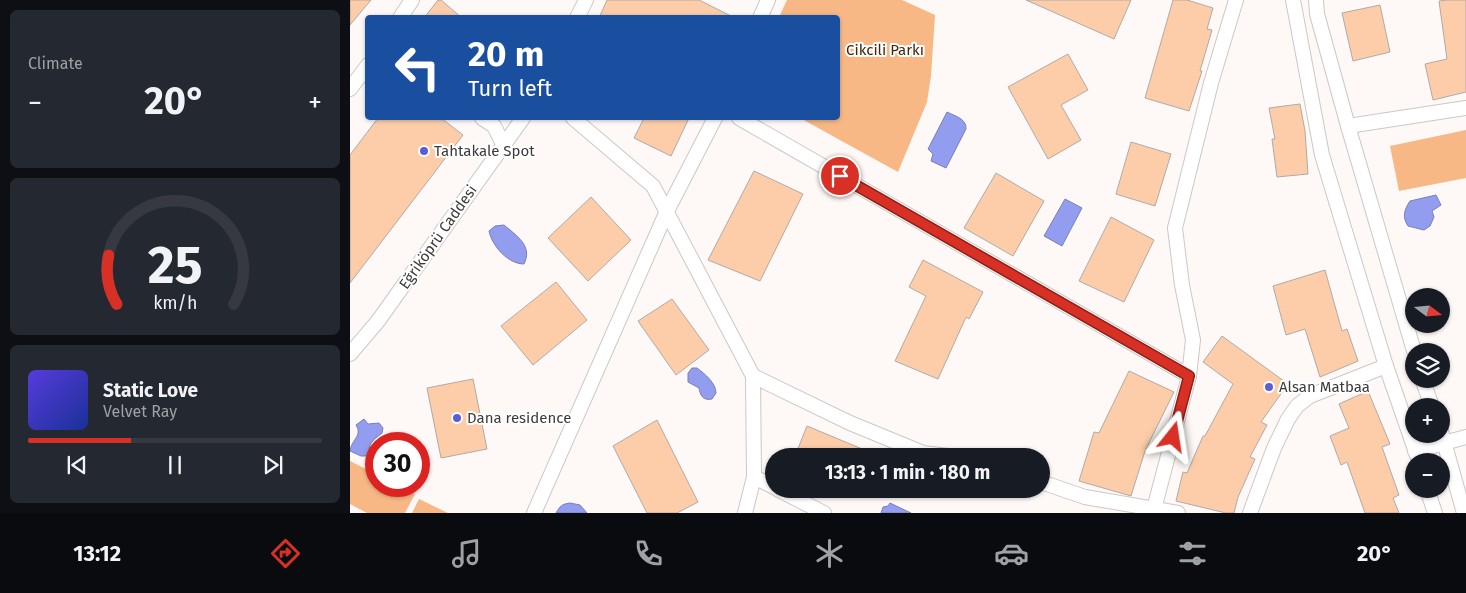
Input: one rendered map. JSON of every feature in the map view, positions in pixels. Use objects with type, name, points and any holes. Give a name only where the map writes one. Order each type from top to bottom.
[{"type":"street","points":[[402,15],[412,0]]},
{"type":"street","points":[[578,15],[586,0]]},
{"type":"street","points":[[761,15],[768,0]]},
{"type":"street","points":[[1154,509],[1189,376],[1193,340],[1182,285],[1175,228],[1211,83],[1236,0]]},
{"type":"street","points":[[1293,0],[1322,154],[1386,366],[1416,453]]},
{"type":"street","points":[[1316,0],[1317,14],[1348,126],[1412,343]]},
{"type":"street","points":[[350,90],[365,69]]},
{"type":"street","points":[[1348,126],[1466,108]]},
{"type":"street","points":[[485,120],[494,126],[503,144]]},
{"type":"street","name":"Eğriköprü Caddesi","points":[[350,354],[378,321],[521,120]]},
{"type":"street","points":[[575,120],[653,186],[753,376],[754,477],[745,513]]},
{"type":"street","points":[[534,513],[667,211],[713,120]]},
{"type":"street","points":[[743,120],[1189,376]]},
{"type":"street","points":[[1250,513],[1274,448],[1288,419],[1298,406],[1310,396],[1386,366]]},
{"type":"street","points":[[753,376],[859,426],[912,448]]},
{"type":"street","points":[[1450,437],[1466,437]]},
{"type":"street","points":[[1421,453],[1435,443]]},
{"type":"street","points":[[1445,443],[1464,513]]},
{"type":"street","points":[[754,477],[765,483]]},
{"type":"street","points":[[1050,485],[1085,497],[1178,513]]},
{"type":"street","points":[[795,498],[824,513]]},
{"type":"street","points":[[1430,498],[1435,513]]},
{"type":"green space","name":"Cikcili Parkı","points":[[787,0],[902,0],[935,15],[931,76],[927,102],[898,172],[804,120],[840,120],[840,15],[780,15]]},
{"type":"green space","points":[[1466,130],[1466,178],[1399,191],[1390,146]]},
{"type":"green space","points":[[350,461],[365,468],[365,497],[413,497],[405,513],[367,513],[350,504]]},
{"type":"green space","points":[[419,499],[448,513],[412,513]]},
{"type":"water","points":[[947,112],[963,120],[966,129],[946,168],[931,161],[933,154],[928,149]]},
{"type":"water","points":[[1436,195],[1441,205],[1432,211],[1434,217],[1430,226],[1424,230],[1408,226],[1405,220],[1405,213],[1410,201]]},
{"type":"water","points":[[1065,199],[1082,208],[1062,246],[1044,236]]},
{"type":"water","points":[[504,225],[518,237],[525,247],[526,258],[524,264],[507,258],[493,242],[489,231],[495,226]]},
{"type":"water","points":[[692,368],[697,368],[712,382],[716,393],[712,399],[704,398],[699,388],[688,382],[688,373]]},
{"type":"water","points":[[364,419],[368,424],[379,423],[383,428],[382,432],[365,432],[365,456],[350,451],[358,432],[356,425]]},
{"type":"water","points":[[570,503],[580,505],[587,513],[556,513],[562,506]]},
{"type":"water","points":[[890,503],[911,513],[881,513],[883,507],[888,506]]},
{"type":"building","points":[[350,0],[371,0],[350,25]]},
{"type":"building","points":[[438,0],[441,0],[458,15],[426,15]]},
{"type":"building","points":[[607,0],[699,0],[729,15],[600,15]]},
{"type":"building","points":[[1026,0],[1131,0],[1114,39]]},
{"type":"building","points":[[1173,0],[1187,0],[1213,8],[1207,29],[1212,30],[1200,71],[1202,71],[1189,111],[1145,98]]},
{"type":"building","points":[[1466,0],[1466,92],[1433,100],[1425,64],[1447,59],[1439,1]]},
{"type":"building","points":[[1380,5],[1390,52],[1353,61],[1342,13]]},
{"type":"building","points":[[1068,54],[1088,90],[1061,105],[1081,140],[1048,159],[1008,87]]},
{"type":"building","points":[[1300,104],[1305,131],[1308,174],[1277,177],[1272,139],[1275,139],[1269,108]]},
{"type":"building","points":[[376,120],[444,120],[463,135],[350,283],[350,155]]},
{"type":"building","points":[[643,120],[688,120],[671,156],[634,138]]},
{"type":"building","points":[[1131,142],[1171,154],[1155,206],[1116,194]]},
{"type":"building","points":[[754,171],[803,194],[760,281],[708,260]]},
{"type":"building","points":[[996,173],[1044,201],[1013,256],[964,228]]},
{"type":"building","points":[[591,197],[631,240],[588,281],[548,238]]},
{"type":"building","points":[[1111,217],[1154,240],[1124,302],[1079,281]]},
{"type":"building","points":[[923,260],[983,292],[969,319],[966,317],[938,379],[895,361],[926,296],[909,287]]},
{"type":"building","points":[[1325,270],[1342,331],[1347,329],[1358,361],[1320,377],[1305,329],[1286,335],[1273,286]]},
{"type":"building","points":[[556,282],[587,320],[533,365],[501,326]]},
{"type":"building","points":[[672,299],[709,350],[676,375],[638,321]]},
{"type":"building","points":[[1222,336],[1288,384],[1261,422],[1267,425],[1250,457],[1255,459],[1238,497],[1234,513],[1226,513],[1176,501],[1183,472],[1187,473],[1203,436],[1205,436],[1233,384],[1203,362]]},
{"type":"building","points":[[1129,371],[1174,392],[1145,451],[1131,496],[1079,481],[1094,432],[1099,433]]},
{"type":"building","name":"Dana residence","points":[[473,379],[487,449],[441,458],[427,388]]},
{"type":"building","points":[[1368,391],[1390,444],[1382,447],[1399,495],[1393,498],[1399,513],[1365,513],[1347,462],[1341,465],[1330,436],[1349,428],[1339,404]]},
{"type":"building","points":[[657,420],[698,502],[677,513],[647,513],[613,446]]},
{"type":"building","points":[[807,426],[860,448],[798,448]]},
{"type":"place","name":"Tahtakale Spot","points":[[424,151]]},
{"type":"place","name":"Alsan Matbaa","points":[[1269,387]]},
{"type":"place","name":"Dana residence","points":[[457,418]]},
{"type":"route","points":[[840,176],[1189,376],[1173,437]]}]
